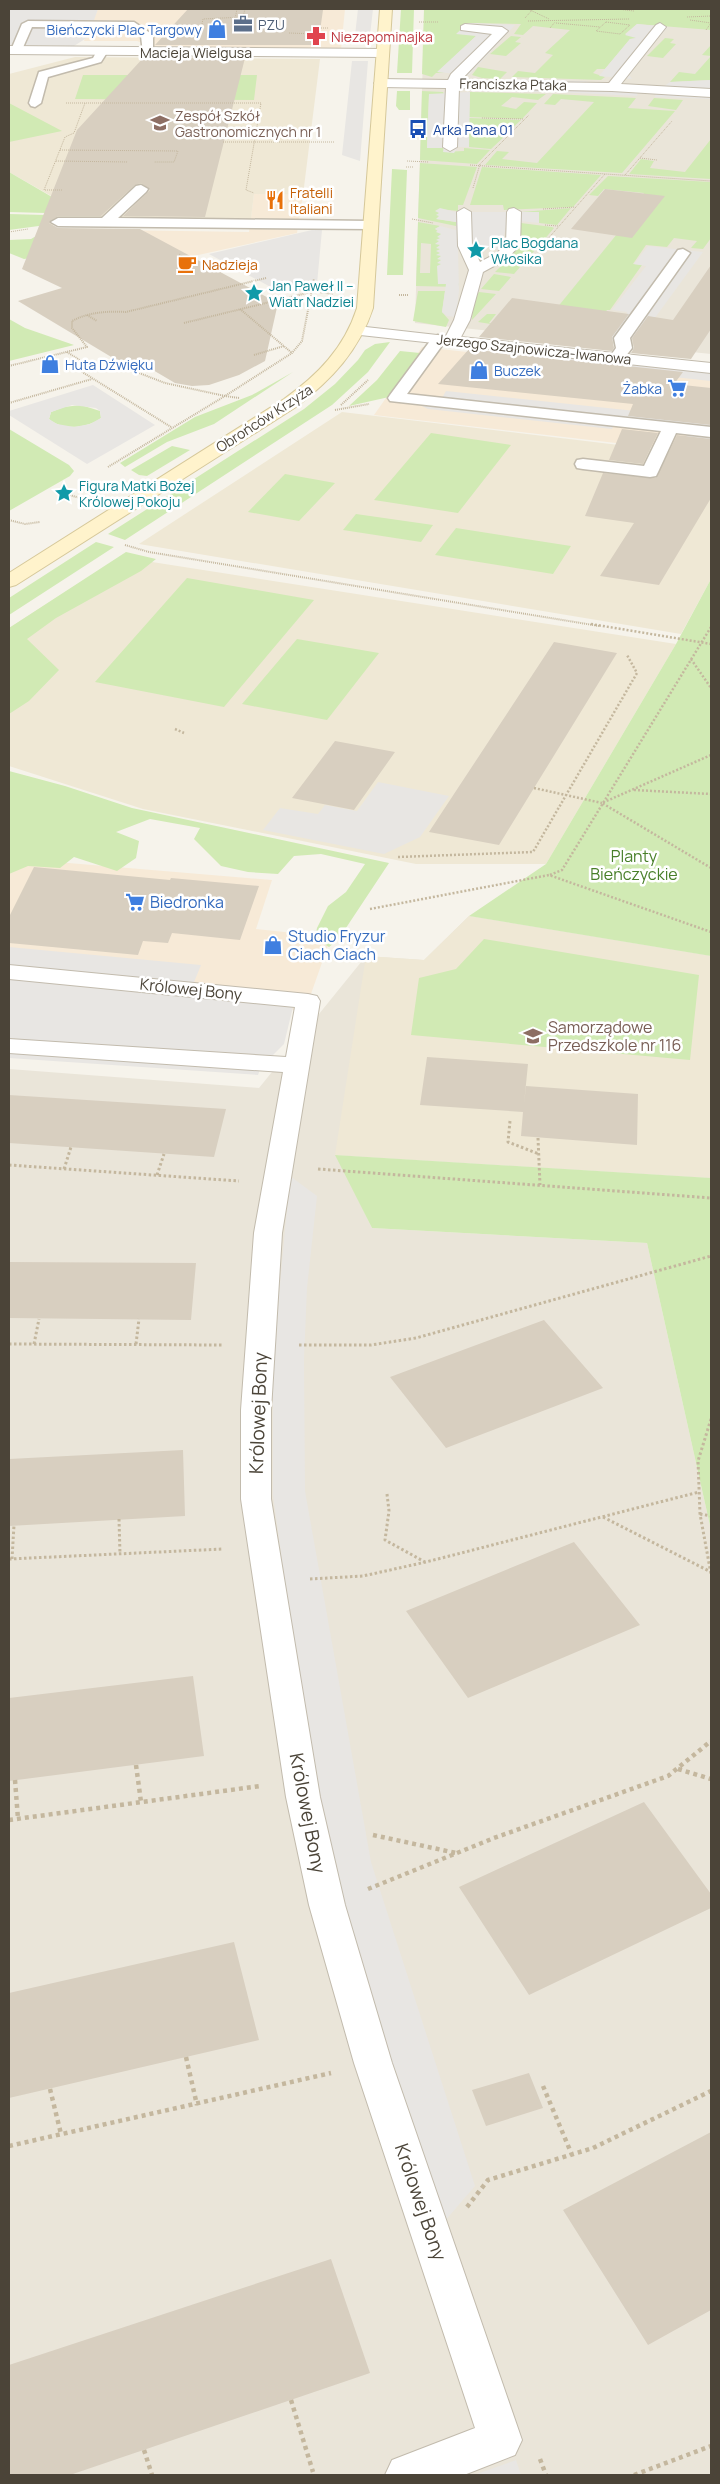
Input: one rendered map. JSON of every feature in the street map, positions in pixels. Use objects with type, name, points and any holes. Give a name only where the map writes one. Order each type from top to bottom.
[{"type":"street","name":"Obrońców Krzyża","points":[[9,581],[310,389],[330,369],[357,331],[365,308],[386,9]]},
{"type":"street","points":[[450,147],[453,83],[456,76],[502,31],[466,28]]},
{"type":"street","points":[[612,87],[660,28]]},
{"type":"street","name":"Macieja Wielgusa","points":[[13,50],[383,53]]},
{"type":"street","name":"Franciszka Ptaka","points":[[380,83],[612,87],[711,93]]},
{"type":"street","name":"Franciszka Ptaka","points":[[645,88],[711,84]]},
{"type":"street","points":[[444,340],[462,320],[476,270],[465,246],[464,212]]},
{"type":"street","points":[[476,270],[511,248],[514,242],[514,212]]},
{"type":"street","name":"Jerzego Szajnowicza-Iwanowa","points":[[357,331],[711,368]]},
{"type":"street","name":"Królowej Bony","points":[[9,972],[308,1001],[268,1233],[256,1410],[256,1499],[300,1781],[327,1905],[373,2063],[500,2440],[407,2475]]},
{"type":"street","points":[[9,1046],[298,1065]]},
{"type":"lane","points":[[13,50],[28,24],[135,21],[147,35],[147,51]]},
{"type":"lane","points":[[35,103],[43,75],[97,60],[102,51]]},
{"type":"lane","points":[[106,222],[141,189]]},
{"type":"lane","points":[[58,222],[370,225]]},
{"type":"lane","points":[[617,358],[624,348],[622,338],[683,253]]},
{"type":"lane","points":[[444,340],[396,398],[711,432]]},
{"type":"lane","points":[[583,464],[650,472],[671,427]]},
{"type":"path","points":[[237,9],[235,18],[244,17],[246,9]]},
{"type":"path","points":[[528,9],[556,23],[601,27]]},
{"type":"path","points":[[532,10],[522,21],[637,18]]},
{"type":"path","points":[[686,17],[711,16]]},
{"type":"path","points":[[606,22],[630,25],[620,34],[596,32],[601,27],[606,22]]},
{"type":"path","points":[[550,28],[556,23]]},
{"type":"path","points":[[706,30],[711,23]]},
{"type":"path","points":[[289,33],[316,34],[316,28],[328,28]]},
{"type":"path","points":[[35,103],[261,103],[246,190],[254,193]]},
{"type":"path","points":[[63,190],[44,190],[65,138],[74,132],[85,103]]},
{"type":"path","points":[[479,166],[531,113]]},
{"type":"path","points":[[481,118],[524,119]]},
{"type":"path","points":[[624,175],[672,120]]},
{"type":"path","points":[[482,132],[509,134]]},
{"type":"path","points":[[223,142],[335,142]]},
{"type":"path","points":[[60,150],[178,151],[174,162],[154,162]]},
{"type":"path","points":[[640,158],[657,160]]},
{"type":"path","points":[[56,161],[135,162]]},
{"type":"path","points":[[414,162],[433,163]]},
{"type":"path","points":[[470,165],[711,181]]},
{"type":"path","points":[[596,185],[605,174]]},
{"type":"path","points":[[87,347],[72,328],[72,321],[86,315],[103,311],[126,312],[266,278]]},
{"type":"path","points":[[108,467],[292,353],[302,341],[314,279]]},
{"type":"path","points":[[283,287],[333,294]]},
{"type":"path","points":[[184,323],[311,292]]},
{"type":"path","points":[[240,308],[292,353]]},
{"type":"path","points":[[86,315],[97,321]]},
{"type":"path","points":[[9,366],[91,346]]},
{"type":"path","points":[[254,355],[284,346]]},
{"type":"path","points":[[66,352],[90,367]]},
{"type":"path","points":[[125,369],[137,366],[128,360]]},
{"type":"path","points":[[171,427],[79,370],[108,361],[144,378],[239,398]]},
{"type":"path","points":[[9,403],[93,378]]},
{"type":"path","points":[[66,494],[81,498]]},
{"type":"path","points":[[9,520],[25,524],[41,522]]},
{"type":"path","points":[[128,546],[149,552],[711,644]]},
{"type":"path","points":[[370,909],[549,875],[562,870],[711,627]]},
{"type":"path","points":[[398,857],[533,852],[637,673],[626,655]]},
{"type":"path","points":[[691,659],[711,688]]},
{"type":"path","points":[[175,729],[184,733]]},
{"type":"path","points":[[602,803],[711,755]]},
{"type":"path","points":[[534,788],[602,803],[711,868]]},
{"type":"path","points":[[632,790],[711,794]]},
{"type":"path","points":[[549,875],[711,932]]},
{"type":"path","points":[[510,1121],[508,1142],[539,1154]]},
{"type":"path","points":[[538,1138],[540,1185]]},
{"type":"path","points":[[64,1168],[71,1147]]},
{"type":"path","points":[[157,1175],[164,1154]]},
{"type":"path","points":[[9,1165],[157,1175],[279,1174],[540,1185],[711,1198]]},
{"type":"path","points":[[9,1344],[371,1345],[416,1338],[711,1256]]},
{"type":"path","points":[[34,1344],[39,1319]]},
{"type":"path","points":[[136,1344],[139,1319]]},
{"type":"path","points":[[710,1573],[700,1514],[698,1460],[711,1419]]},
{"type":"path","points":[[269,1582],[363,1576],[426,1562],[698,1492]]},
{"type":"path","points":[[387,1494],[389,1511],[385,1540],[426,1562]]},
{"type":"path","points":[[700,1514],[711,1516]]},
{"type":"path","points":[[602,1517],[710,1573]]},
{"type":"path","points":[[119,1519],[120,1554]]},
{"type":"path","points":[[14,1525],[10,1559],[264,1547]]},
{"type":"path","points":[[327,1905],[456,1853],[668,1776],[711,1741]]},
{"type":"path","points":[[136,1765],[141,1802]]},
{"type":"path","points":[[678,1769],[711,1779]]},
{"type":"path","points":[[15,1780],[18,1819]]},
{"type":"path","points":[[9,1820],[300,1781]]},
{"type":"path","points":[[374,1834],[456,1853]]},
{"type":"path","points":[[186,2057],[197,2105]]},
{"type":"path","points":[[9,2146],[197,2105],[373,2063]]},
{"type":"path","points":[[543,2086],[572,2155]]},
{"type":"path","points":[[50,2089],[61,2134]]},
{"type":"path","points":[[432,2234],[452,2226],[488,2180],[593,2148],[711,2091]]},
{"type":"path","points":[[291,2400],[313,2472]]},
{"type":"path","points":[[634,2475],[711,2446]]},
{"type":"path","points":[[144,2450],[152,2475]]},
{"type":"shaded area","points":[[9,9],[98,9],[88,37],[74,46],[9,45]]},
{"type":"shaded area","name":"Bieńczycki Plac Targowy","points":[[98,9],[345,9],[341,49],[153,46],[137,41],[84,41]]},
{"type":"shaded area","points":[[358,9],[373,9],[369,44],[354,44]]},
{"type":"shaded area","points":[[638,22],[711,29],[711,354],[415,323],[424,23]]},
{"type":"shaded area","points":[[468,23],[515,25],[469,75],[437,72],[476,36],[456,34]]},
{"type":"shaded area","points":[[637,24],[668,27],[628,73],[632,79],[599,76],[630,39],[636,38],[625,35]]},
{"type":"shaded area","name":"Zespół Szkół Gastronomicznych nr 1","points":[[75,57],[320,59],[303,195],[254,194],[250,226],[47,225],[53,197],[9,172],[9,74]]},
{"type":"shaded area","points":[[352,61],[368,61],[360,161],[342,155]]},
{"type":"shaded area","points":[[508,79],[583,81],[638,91],[637,96],[555,92],[556,88],[549,88],[548,92],[467,91],[479,87],[485,80],[502,81]]},
{"type":"shaded area","points":[[711,80],[711,99],[655,97],[656,92],[670,82]]},
{"type":"shaded area","points":[[470,92],[469,147],[458,147],[454,153],[443,152],[444,148],[427,148],[429,94]]},
{"type":"shaded area","points":[[254,194],[303,195],[297,233],[131,270],[112,230],[249,232]]},
{"type":"shaded area","points":[[440,208],[455,212],[539,212],[539,223],[507,220],[501,251],[490,247],[458,248],[459,291],[456,317],[447,316],[442,312],[446,284],[438,284],[437,266],[441,264],[437,263],[441,260],[437,259],[441,256],[436,255],[440,253],[436,251],[440,249],[436,248],[440,245],[435,244],[439,241],[436,240],[440,238],[437,237],[441,234],[436,232],[438,230],[435,229],[440,226],[456,230],[456,222],[436,219],[439,216],[436,215],[439,213],[435,211]]},
{"type":"shaded area","points":[[312,230],[322,230],[317,284],[280,292],[209,254]]},
{"type":"shaded area","points":[[648,246],[703,252],[641,337],[610,341],[609,319],[624,321],[627,312],[612,310],[646,266],[634,264]]},
{"type":"shaded area","points":[[422,347],[711,379],[711,454],[374,415]]},
{"type":"shaded area","points":[[492,350],[711,373],[711,381],[488,357]]},
{"type":"shaded area","points":[[93,385],[155,425],[87,464],[9,415],[9,411]],"holes":[[[72,405],[96,408],[100,411],[101,418],[90,424],[74,427],[57,424],[49,419],[51,412]]]},
{"type":"shaded area","points":[[446,391],[711,419],[711,449],[680,446],[688,433],[614,425],[612,429],[428,409],[418,404],[442,398]]},
{"type":"shaded area","points":[[342,412],[711,456],[711,579],[681,634],[139,544]]},
{"type":"shaded area","points":[[120,557],[676,644],[546,864],[416,864],[143,809],[9,766],[9,628]]},
{"type":"shaded area","points":[[378,782],[449,796],[420,837],[384,854],[263,830],[280,808],[318,814],[325,805],[357,811]]},
{"type":"shaded area","points":[[9,858],[272,880],[256,929],[331,937],[305,1011],[9,982]]},
{"type":"shaded area","points":[[469,916],[711,956],[711,1178],[336,1155],[372,1228],[647,1243],[711,1530],[711,2475],[9,2475],[9,1069],[259,1088],[366,956],[424,960]]},
{"type":"shaded area","name":"Samorządowe Przedszkole nr 116","points":[[469,916],[711,956],[711,1178],[335,1155],[366,956],[424,960]]},
{"type":"shaded area","points":[[9,947],[201,965],[188,997],[293,1007],[284,1044],[261,1067],[258,1075],[9,1058]]},
{"type":"shaded area","points":[[290,1176],[317,1196],[307,1288],[304,1359],[305,1491],[371,1862],[475,2186],[444,2222],[368,1995],[337,1880],[313,1776],[301,1700],[273,1495],[273,1360]]},
{"type":"shaded area","points":[[516,2460],[521,2475],[474,2475]]},
{"type":"green space","points":[[401,9],[414,9],[412,73],[397,73]]},
{"type":"green space","points":[[424,9],[711,9],[711,30],[637,24],[625,34],[638,38],[630,39],[605,69],[597,69],[593,73],[605,77],[601,80],[512,77],[518,71],[535,73],[553,55],[545,53],[570,30],[533,26],[523,35],[514,34],[521,24],[468,23],[476,36],[438,72],[445,73],[436,73],[432,77],[422,74]]},
{"type":"green space","points":[[511,36],[521,37],[515,42],[521,43],[506,56],[490,54]]},
{"type":"green space","points":[[665,38],[674,39],[670,43],[676,44],[663,58],[647,56]]},
{"type":"green space","points":[[711,45],[711,56],[702,55]]},
{"type":"green space","points":[[711,56],[711,80],[670,82],[679,72],[695,74]]},
{"type":"green space","points":[[478,67],[507,72],[500,79],[482,78],[472,75]]},
{"type":"green space","points":[[83,75],[257,75],[254,100],[75,99]]},
{"type":"green space","points":[[397,91],[410,91],[410,110],[399,110],[396,106]]},
{"type":"green space","points":[[422,91],[443,92],[444,94],[429,95],[427,148],[443,148],[444,152],[464,151],[464,148],[490,150],[477,164],[420,160]]},
{"type":"green space","points":[[470,92],[546,94],[538,100],[512,97],[501,106],[516,109],[524,102],[537,103],[522,119],[469,117]]},
{"type":"green space","points":[[553,94],[636,98],[628,108],[675,111],[622,173],[485,165],[497,151],[509,152],[502,159],[537,163],[594,102],[561,99],[555,105],[544,104]]},
{"type":"green space","points":[[654,98],[683,100],[676,110],[648,106]]},
{"type":"green space","points":[[9,103],[62,131],[9,142]]},
{"type":"green space","points":[[469,118],[521,120],[507,133],[469,131]]},
{"type":"green space","points":[[469,132],[506,135],[491,149],[469,147]]},
{"type":"green space","points":[[711,139],[711,179],[629,174],[641,159],[654,161],[650,168],[685,172]]},
{"type":"green space","points":[[420,163],[477,167],[463,205],[458,205],[458,211],[440,209],[440,216],[437,219],[456,222],[456,226],[418,218]]},
{"type":"green space","points":[[482,167],[601,175],[573,207],[504,210],[503,205],[470,205]]},
{"type":"green space","points":[[392,169],[407,170],[403,275],[387,275]]},
{"type":"green space","points":[[9,172],[52,197],[46,213],[9,212]]},
{"type":"green space","points":[[608,176],[711,182],[711,238],[703,249],[691,248],[697,241],[674,238],[667,247],[646,245],[633,264],[642,265],[610,310],[607,310],[601,318],[594,340],[615,343],[611,343],[478,322],[487,314],[496,314],[489,323],[539,330],[643,202],[639,201],[644,193],[604,189],[598,196],[589,195]]},
{"type":"green space","points":[[571,208],[557,225],[539,223],[539,212],[521,212]]},
{"type":"green space","points":[[9,214],[45,215],[46,225],[9,230]]},
{"type":"green space","points":[[418,222],[440,226],[435,229],[442,234],[440,242],[441,255],[449,272],[459,284],[458,287],[416,286]],"holes":[[[421,243],[431,244],[430,273],[420,273]]]},
{"type":"green space","points":[[521,223],[554,228],[543,241],[521,239]]},
{"type":"green space","points":[[43,232],[63,254],[24,259],[9,253],[9,240],[31,239]]},
{"type":"green space","points":[[521,241],[540,244],[529,257],[511,255]]},
{"type":"green space","points":[[509,258],[526,260],[514,274],[495,272]]},
{"type":"green space","points":[[494,274],[511,277],[499,291],[481,289]]},
{"type":"green space","points":[[418,291],[445,291],[442,312],[449,320],[446,327],[413,321]]},
{"type":"green space","points":[[479,292],[496,294],[472,320],[473,302]]},
{"type":"green space","points":[[9,319],[25,328],[74,345],[9,361]]},
{"type":"green space","points":[[390,342],[368,372],[332,405],[125,540],[108,534],[304,409],[335,384],[365,350],[375,344]]},
{"type":"green space","points":[[400,351],[420,353],[389,397],[349,406],[377,380]]},
{"type":"green space","points":[[293,372],[214,424],[167,442],[125,467],[120,463],[195,417],[252,395]]},
{"type":"green space","points":[[81,405],[100,411],[101,418],[89,424],[75,427],[54,423],[49,419],[51,412],[64,407]]},
{"type":"green space","points":[[9,429],[69,465],[74,471],[70,476],[9,511]]},
{"type":"green space","points":[[431,433],[511,445],[458,513],[374,500]]},
{"type":"green space","points":[[172,446],[190,450],[147,476],[139,475],[131,470]]},
{"type":"green space","points":[[285,474],[335,483],[299,521],[248,512]]},
{"type":"green space","points":[[356,514],[433,525],[421,542],[343,530]]},
{"type":"green space","points":[[456,528],[571,546],[553,574],[435,555]]},
{"type":"green space","points":[[96,542],[114,547],[9,615],[9,598]]},
{"type":"green space","points":[[126,552],[156,559],[141,571],[56,618],[27,639],[59,670],[29,701],[9,714],[9,628]]},
{"type":"green space","points":[[187,578],[314,600],[224,707],[95,682]]},
{"type":"green space","name":"Planty Bieńczyckie","points":[[711,579],[711,956],[469,916],[546,864],[676,644]]},
{"type":"green space","points":[[297,639],[379,653],[327,720],[242,704]]},
{"type":"green space","points":[[9,771],[65,786],[132,808],[389,863],[338,940],[329,947],[315,938],[317,928],[328,906],[346,892],[365,864],[321,854],[294,856],[278,874],[248,872],[221,866],[194,839],[200,828],[150,819],[116,832],[139,841],[136,858],[117,871],[74,857],[60,868],[28,866],[9,874]]},
{"type":"green space","points":[[484,939],[699,975],[690,1060],[411,1035],[419,978],[456,969]]},
{"type":"green space","points":[[335,1155],[711,1178],[711,1530],[647,1243],[372,1228]]},
{"type":"building","points":[[188,9],[323,10],[318,45],[155,45]]},
{"type":"building","points":[[144,57],[245,58],[205,217],[123,216],[150,190],[141,183],[135,185],[101,216],[58,216],[49,223],[58,228],[140,229],[278,303],[265,361],[239,375],[209,385],[192,386],[175,383],[141,363],[128,367],[18,301],[62,288],[22,269],[77,130]]},
{"type":"building","points":[[605,189],[665,196],[632,238],[571,229]]},
{"type":"building","points":[[711,265],[711,329],[691,359],[631,353],[634,348],[632,338],[648,316],[673,320]]},
{"type":"building","points":[[512,298],[629,314],[612,337],[614,348],[612,351],[479,337]]},
{"type":"building","points":[[469,349],[683,372],[674,384],[711,388],[711,425],[628,416],[633,404],[438,384]]},
{"type":"building","points":[[622,429],[658,433],[643,464],[609,460]]},
{"type":"building","points":[[677,435],[711,439],[711,498],[659,585],[600,576],[634,523],[585,516],[603,473],[656,478]]},
{"type":"building","points":[[554,642],[617,653],[499,845],[429,832]]},
{"type":"building","points":[[335,741],[395,752],[354,810],[292,798]]},
{"type":"building","name":"Biedronka","points":[[34,867],[170,880],[171,878],[259,886],[240,940],[172,933],[168,943],[143,941],[138,955],[9,943],[9,917]]},
{"type":"building","points":[[427,1057],[528,1064],[524,1104],[526,1086],[638,1094],[637,1145],[521,1136],[523,1112],[420,1105]]},
{"type":"building","points":[[9,1095],[226,1109],[214,1157],[9,1143]]},
{"type":"building","points":[[9,1262],[196,1263],[191,1320],[9,1318]]},
{"type":"building","points":[[544,1320],[603,1388],[446,1448],[390,1377]]},
{"type":"building","points":[[183,1450],[185,1516],[9,1526],[9,1459]]},
{"type":"building","points":[[574,1542],[640,1625],[468,1698],[406,1611]]},
{"type":"building","points":[[193,1676],[204,1756],[9,1781],[9,1698]]},
{"type":"building","points":[[644,1802],[711,1894],[711,1908],[529,1995],[459,1887]]},
{"type":"building","points":[[234,1942],[259,2040],[9,2098],[9,1993]]},
{"type":"building","points":[[529,2073],[543,2108],[486,2126],[472,2090]]},
{"type":"building","points":[[711,2132],[711,2310],[648,2345],[563,2210]]},
{"type":"building","points":[[331,2259],[370,2373],[70,2475],[9,2475],[9,2365]]},
{"type":"place","name":"PZU","points":[[243,24]]},
{"type":"place","name":"Bieńczycki Plac Targowy","points":[[217,29]]},
{"type":"place","name":"Niezapominajka","points":[[316,36]]},
{"type":"place","name":"Zespół Szkół Gastronomicznych nr 1","points":[[160,123]]},
{"type":"place","name":"Arka Pana 01","points":[[418,129]]},
{"type":"place","name":"Fratelli Italiani","points":[[275,200]]},
{"type":"place","name":"Plac Bogdana Włosika","points":[[476,250]]},
{"type":"place","name":"Nadzieja","points":[[187,264]]},
{"type":"place","name":"Jan Paweł II – Wiatr Nadziei","points":[[254,293]]},
{"type":"place","name":"Huta Dźwięku","points":[[50,364]]},
{"type":"place","name":"Buczek","points":[[479,370]]},
{"type":"place","name":"Żabka","points":[[677,388]]},
{"type":"place","name":"Figura Matki Bożej Królowej Pokoju","points":[[64,493]]},
{"type":"place","name":"Biedronka","points":[[135,902]]},
{"type":"place","name":"Studio Fryzur Ciach Ciach","points":[[273,945]]},
{"type":"place","name":"Samorządowe Przedszkole nr 116","points":[[533,1036]]}]
